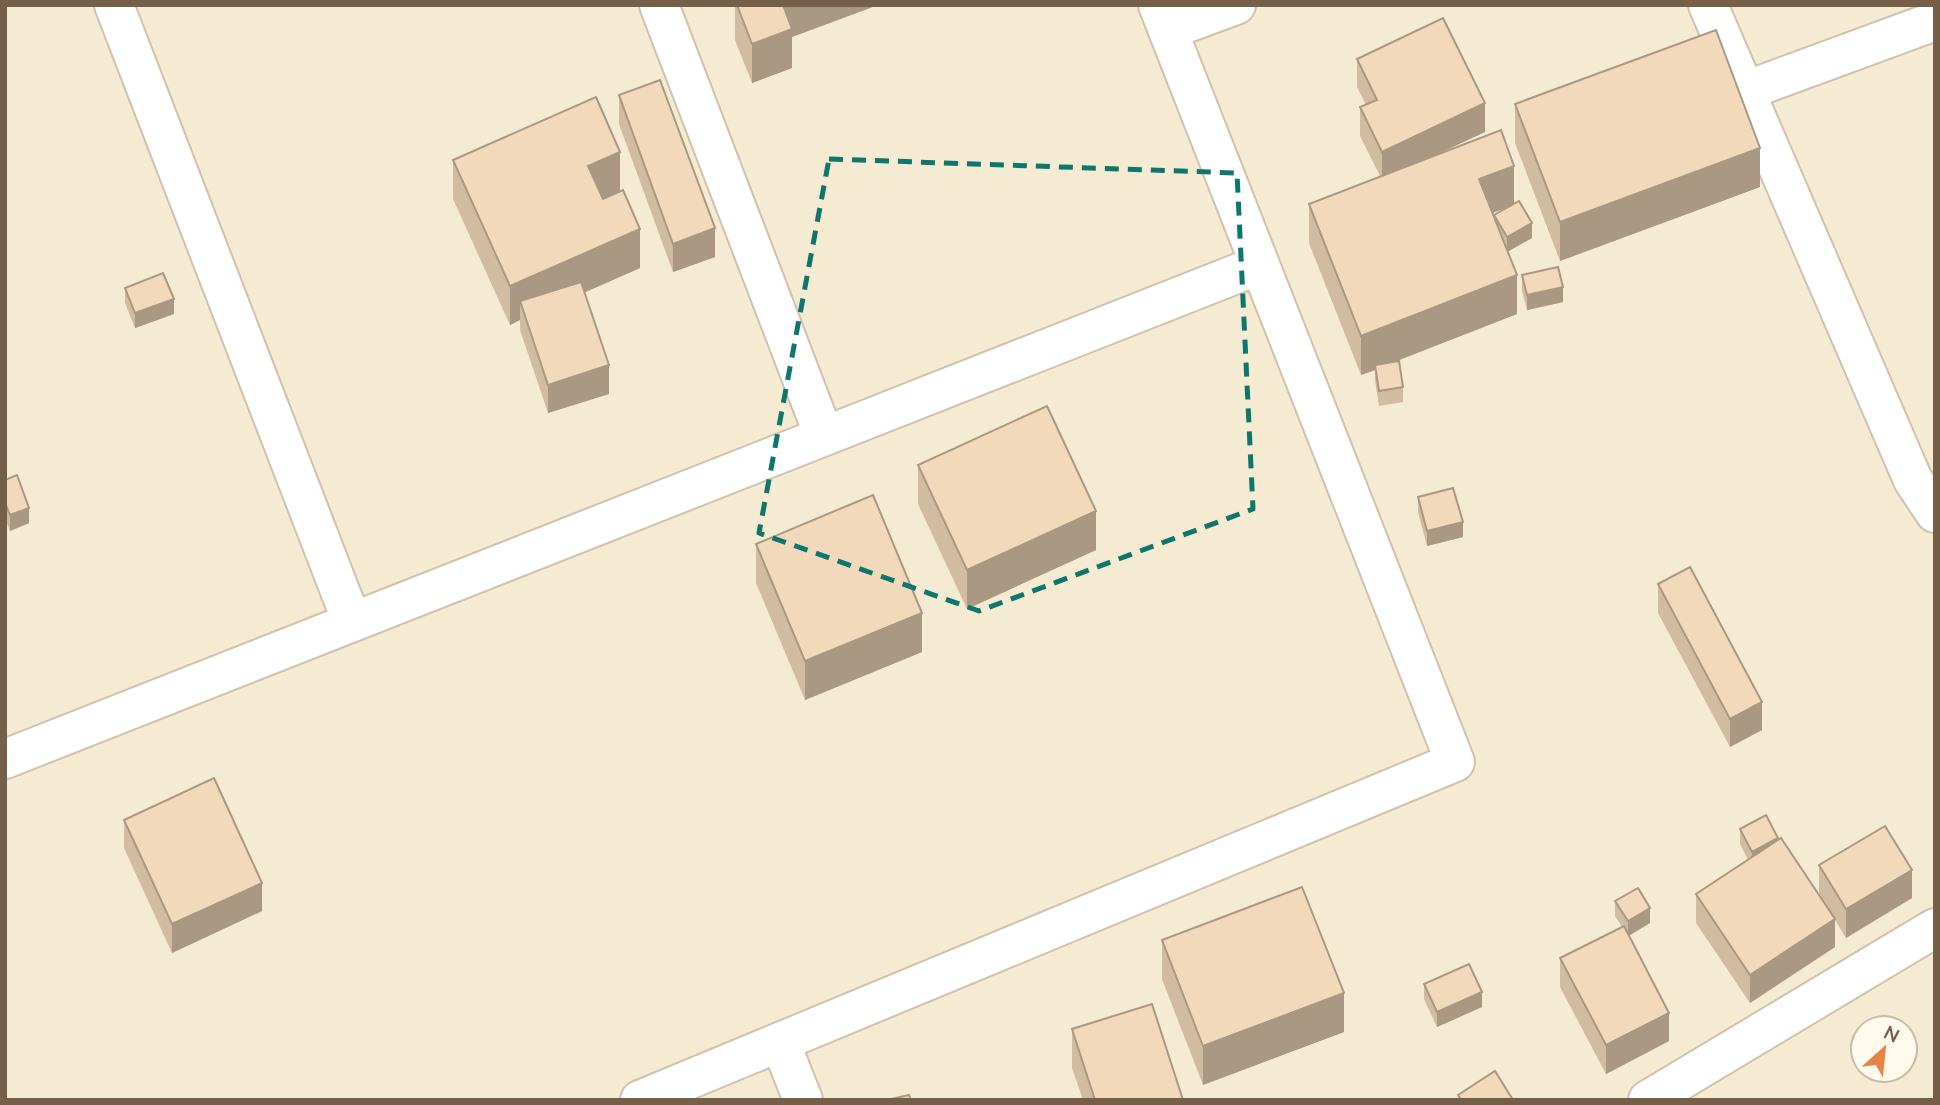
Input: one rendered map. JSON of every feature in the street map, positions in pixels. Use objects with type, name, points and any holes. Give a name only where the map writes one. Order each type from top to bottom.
[{"type":"street","points":[[114,5],[352,622]]},
{"type":"street","points":[[659,5],[824,436]]},
{"type":"street","points":[[640,1100],[1455,762],[1163,18],[1236,5]]},
{"type":"street","points":[[1708,5],[1913,480],[1935,513]]},
{"type":"street","points":[[1745,91],[1935,21]]},
{"type":"street","points":[[5,759],[1259,265]]},
{"type":"street","points":[[1662,1096],[1935,928]]},
{"type":"street","points":[[780,1042],[803,1100]]},
{"type":"highlighted area","points":[[829,159],[1237,173],[1253,509],[979,611],[759,533]]},
{"type":"shaded area","points":[[5,5],[1935,5],[1935,1100],[5,1100]]},
{"type":"building","points":[[737,5],[783,5],[792,29],[752,44]]},
{"type":"building","points":[[1443,18],[1485,103],[1382,152],[1360,107],[1377,100],[1357,59]]},
{"type":"building","points":[[1716,30],[1760,148],[1560,222],[1515,104]]},
{"type":"building","points":[[660,80],[715,228],[673,244],[619,95]]},
{"type":"building","points":[[596,97],[620,152],[588,166],[603,199],[623,190],[640,229],[510,286],[453,160]]},
{"type":"building","points":[[1501,130],[1514,166],[1479,179],[1517,275],[1361,336],[1309,204]]},
{"type":"building","points":[[1519,201],[1532,223],[1507,237],[1494,215]]},
{"type":"building","points":[[1558,267],[1563,287],[1527,295],[1522,275]]},
{"type":"building","points":[[163,273],[174,299],[135,313],[125,288]]},
{"type":"building","points":[[581,282],[609,365],[548,385],[520,301]]},
{"type":"building","points":[[1399,361],[1403,387],[1379,391],[1375,365]]},
{"type":"building","points":[[1047,406],[1096,511],[967,570],[918,465]]},
{"type":"building","points":[[17,475],[29,508],[10,515],[5,503],[5,480]]},
{"type":"building","points":[[1453,488],[1463,522],[1427,531],[1418,497]]},
{"type":"building","points":[[873,495],[922,613],[805,661],[756,544]]},
{"type":"building","points":[[1690,567],[1762,702],[1730,719],[1658,584]]},
{"type":"building","points":[[214,778],[262,883],[172,924],[124,820]]},
{"type":"building","points":[[1766,815],[1778,838],[1752,852],[1740,829]]},
{"type":"building","points":[[1885,826],[1912,870],[1846,909],[1819,865]]},
{"type":"building","points":[[1781,838],[1835,919],[1750,975],[1696,894]]},
{"type":"building","points":[[1302,887],[1344,993],[1203,1046],[1162,940]]},
{"type":"building","points":[[1638,888],[1650,908],[1628,921],[1615,901]]},
{"type":"building","points":[[1624,926],[1669,1013],[1606,1045],[1560,958]]},
{"type":"building","points":[[1469,964],[1482,992],[1437,1012],[1424,984]]},
{"type":"building","points":[[1152,1004],[1183,1100],[1095,1100],[1072,1029]]},
{"type":"building","points":[[1495,1071],[1513,1100],[1461,1100],[1458,1095]]},
{"type":"building","points":[[909,1095],[911,1100],[887,1100]]}]
